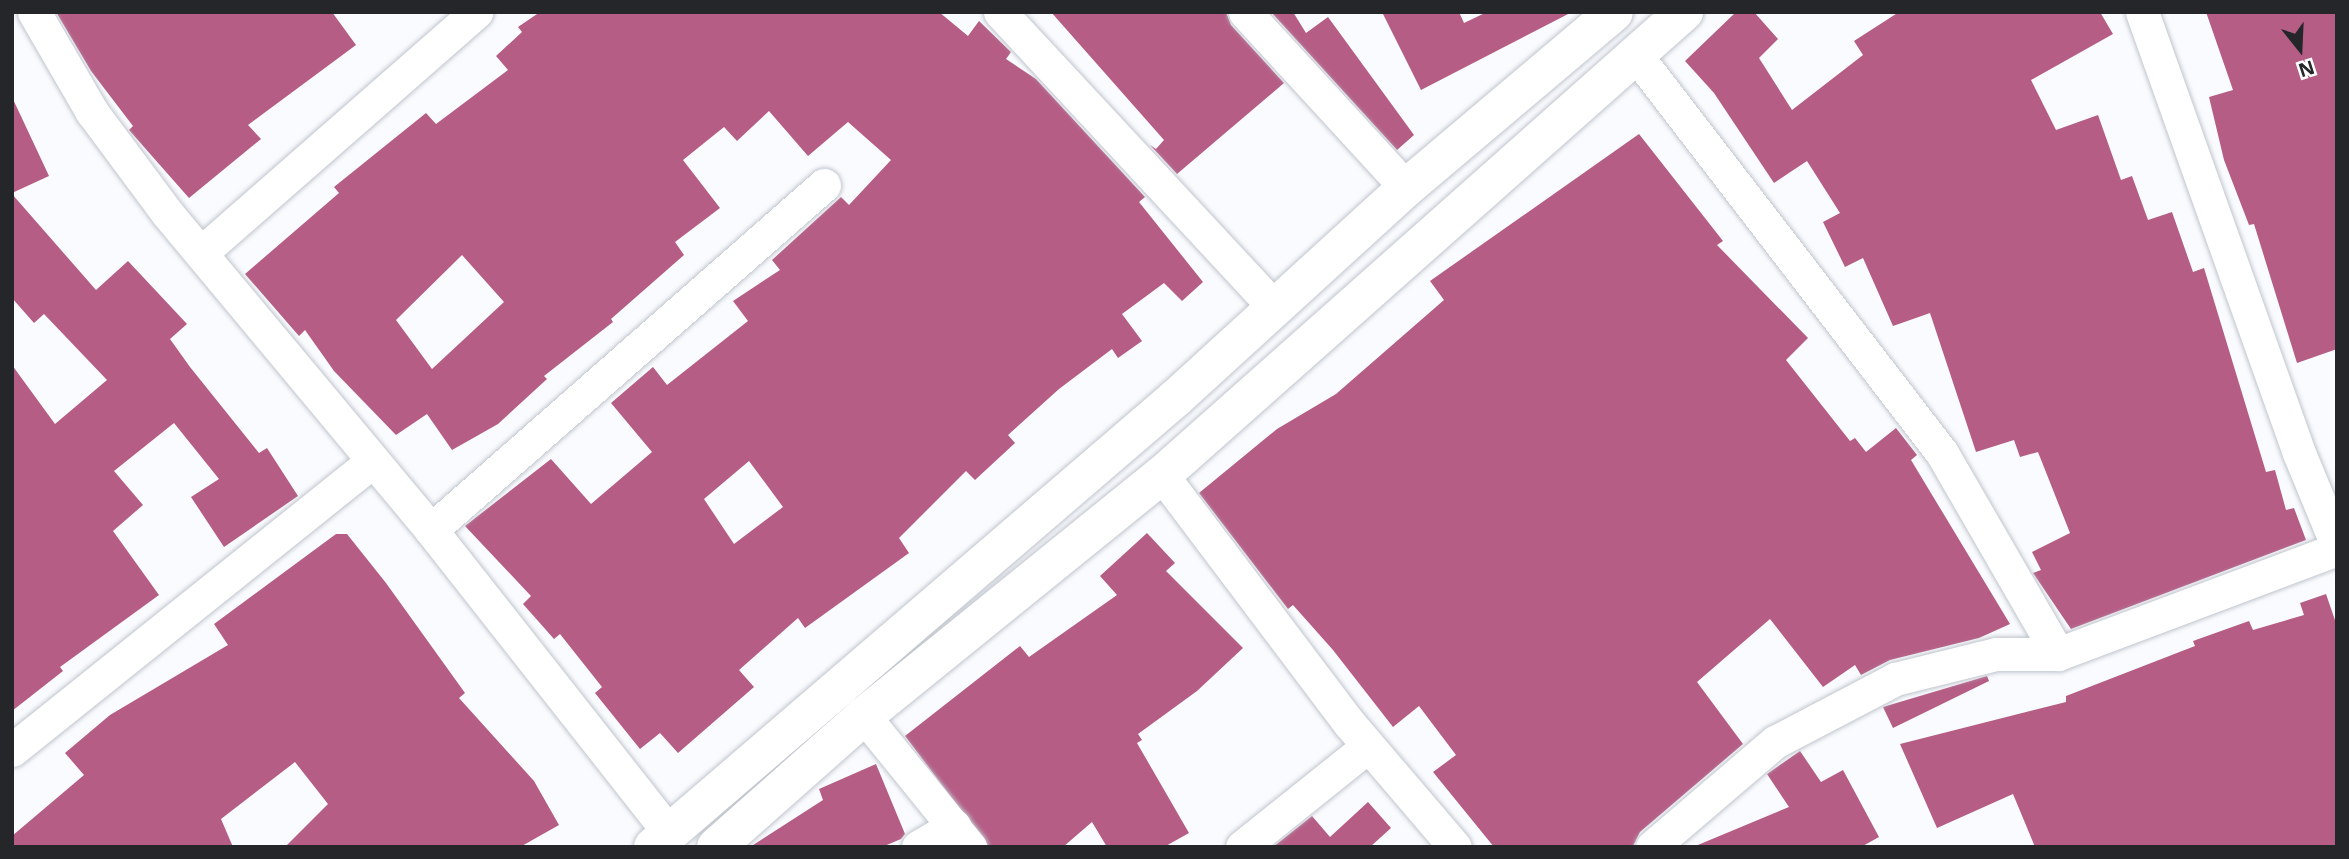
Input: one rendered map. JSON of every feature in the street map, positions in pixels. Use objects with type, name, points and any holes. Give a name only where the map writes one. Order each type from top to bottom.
[{"type":"street","points":[[34,12],[92,112],[201,253],[431,530],[661,839],[1275,308],[1406,188],[1614,12]]},
{"type":"street","points":[[201,253],[476,12]]},
{"type":"street","points":[[1000,12],[1275,308]]},
{"type":"street","points":[[1245,12],[1406,188]]},
{"type":"street","points":[[716,847],[864,716],[1163,475],[1684,12]]},
{"type":"street","points":[[1652,847],[1775,742],[1895,678],[1996,654],[2058,653],[2337,547],[2299,453],[2142,12]]},
{"type":"street","points":[[1636,55],[1942,453],[2058,653]]},
{"type":"street","points":[[431,530],[824,185]]},
{"type":"street","points":[[12,750],[373,461]]},
{"type":"street","points":[[1163,475],[1368,746],[1455,847]]},
{"type":"street","points":[[864,716],[962,836],[918,847]]},
{"type":"street","points":[[1242,847],[1368,746]]},
{"type":"building","points":[[56,12],[332,12],[356,45],[248,125],[261,139],[189,198],[129,130],[133,126],[91,71]]},
{"type":"building","points":[[540,12],[939,12],[968,36],[979,21],[1011,52],[1006,59],[1036,79],[1145,197],[1139,202],[1203,282],[1182,301],[1164,283],[1122,314],[1142,341],[1118,358],[1112,349],[1059,389],[1008,435],[1015,443],[975,480],[966,471],[899,538],[909,553],[805,628],[798,618],[739,670],[754,687],[678,753],[660,733],[640,749],[595,693],[602,687],[560,634],[554,639],[523,604],[531,596],[465,526],[551,459],[591,504],[652,452],[611,403],[653,367],[667,385],[748,321],[733,301],[780,270],[772,260],[841,197],[849,205],[891,160],[848,122],[808,156],[769,111],[737,141],[724,127],[683,160],[720,208],[675,242],[684,255],[611,319],[613,322],[544,376],[547,379],[498,424],[452,450],[427,414],[396,435],[334,371],[305,330],[299,336],[245,274],[339,193],[334,187],[426,113],[436,124],[508,70],[496,56],[522,32],[518,27]],"holes":[[[462,255],[504,302],[432,369],[396,320]],[[749,461],[783,507],[734,544],[704,499]]]},
{"type":"building","points":[[1051,12],[1226,12],[1231,25],[1284,83],[1177,174],[1150,145],[1156,149],[1164,140]]},
{"type":"building","points":[[1271,12],[1293,12],[1306,33],[1328,17],[1414,135],[1397,150]]},
{"type":"building","points":[[1382,12],[1459,12],[1464,23],[1487,12],[1572,12],[1421,90]]},
{"type":"building","points":[[1736,12],[1754,12],[1778,39],[1759,58],[1792,110],[1863,55],[1854,41],[1899,12],[2100,12],[2113,34],[2031,80],[2056,130],[2098,115],[2121,180],[2132,176],[2148,220],[2172,212],[2193,272],[2204,268],[2266,472],[2275,470],[2286,510],[2294,508],[2306,540],[2071,629],[2033,573],[2041,570],[2032,552],[2070,533],[2038,452],[2020,457],[2014,440],[1976,452],[1930,313],[1893,326],[1863,258],[1845,267],[1823,222],[1840,213],[1807,161],[1774,183],[1714,93],[1685,61]]},
{"type":"building","points":[[2206,12],[2337,12],[2337,349],[2297,363],[2254,224],[2249,225],[2224,160],[2209,97],[2233,90]]},
{"type":"building","points":[[12,97],[49,176],[12,193]]},
{"type":"building","points":[[1639,134],[1723,241],[1717,245],[1808,338],[1786,360],[1850,441],[1855,438],[1866,452],[1896,428],[1917,455],[1911,460],[2010,624],[1979,638],[1890,660],[1861,675],[1855,665],[1823,687],[1770,619],[1697,682],[1743,744],[1640,832],[1633,846],[1494,847],[1433,772],[1456,755],[1419,706],[1393,727],[1333,650],[1293,605],[1288,609],[1199,493],[1277,429],[1336,394],[1444,300],[1430,281]]},
{"type":"building","points":[[12,194],[96,290],[128,261],[187,324],[170,339],[190,367],[259,453],[267,448],[298,496],[224,547],[191,497],[219,479],[174,423],[114,471],[143,505],[113,531],[159,595],[60,667],[63,671],[12,711],[12,365],[55,424],[107,380],[44,314],[34,323],[12,298]]},
{"type":"building","points":[[1147,533],[1175,563],[1166,571],[1243,648],[1197,691],[1138,734],[1142,740],[1137,743],[1189,833],[1164,847],[1107,847],[1092,822],[1063,847],[989,847],[905,736],[1020,646],[1029,657],[1117,595],[1100,576]]},
{"type":"building","points":[[336,534],[347,534],[386,583],[465,693],[459,698],[534,781],[559,825],[520,847],[285,847],[328,804],[295,762],[221,819],[233,847],[12,847],[12,836],[84,775],[65,753],[110,715],[228,645],[214,624]]},
{"type":"building","points":[[2326,594],[2337,626],[2337,847],[2035,847],[2013,794],[1937,828],[1900,744],[2066,702],[2066,696],[2195,646],[2193,641],[2249,621],[2253,630],[2304,615],[2300,603]]},
{"type":"building","points":[[1987,676],[1989,681],[1893,728],[1883,707]]},
{"type":"building","points":[[1800,751],[1821,782],[1843,770],[1879,837],[1861,847],[1693,847],[1789,807],[1767,774]]},
{"type":"building","points":[[876,764],[905,834],[901,839],[882,847],[750,847],[823,800],[819,789]]},
{"type":"building","points":[[1368,802],[1391,828],[1370,847],[1273,847],[1312,816],[1330,837]]}]
